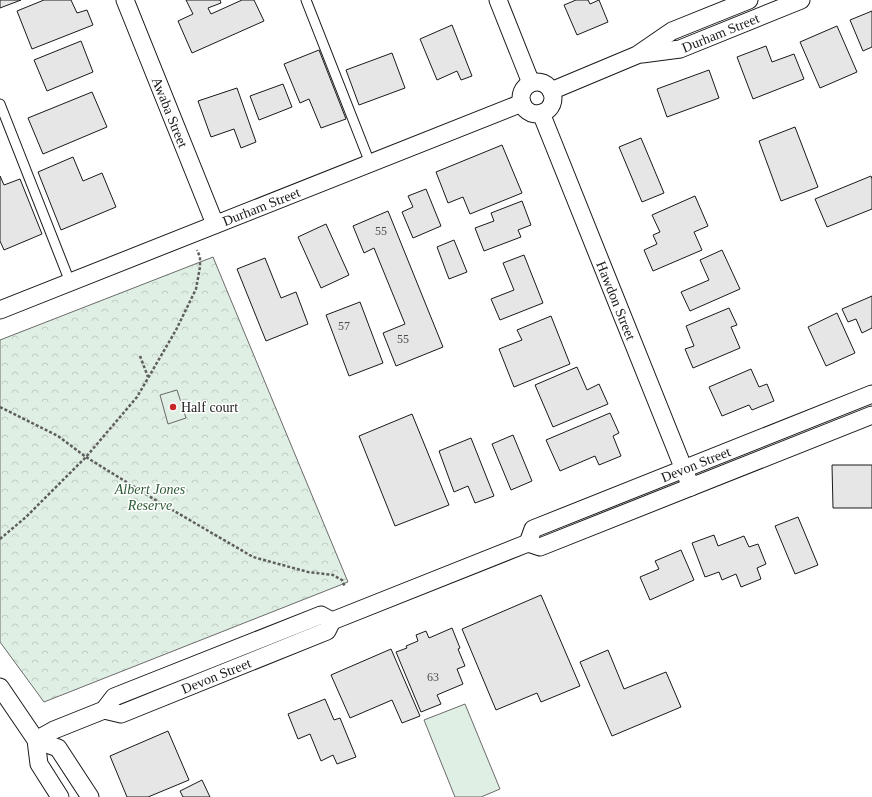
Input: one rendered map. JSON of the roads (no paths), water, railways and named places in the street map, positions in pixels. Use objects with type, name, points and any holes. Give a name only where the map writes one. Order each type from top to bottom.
[{"type":"street","name":"Awaba Street","points":[[125,0],[215,224]]},
{"type":"street","points":[[498,0],[531,83]]},
{"type":"street","name":"Durham Street","points":[[551,91],[637,55],[672,31],[749,0]]},
{"type":"street","name":"Durham Street","points":[[637,55],[680,49],[801,0]]},
{"type":"street","points":[[531,83],[541,83],[548,87],[551,91],[551,104],[546,111],[536,114],[524,107],[521,93],[527,85],[531,83]]},
{"type":"street","name":"Durham Street","points":[[0,310],[522,103]]},
{"type":"street","name":"Hawdon Street","points":[[541,113],[691,487]]},
{"type":"street","name":"Devon Street","points":[[528,542],[533,528],[872,394]]},
{"type":"street","name":"Devon Street","points":[[36,740],[54,730],[104,710],[121,714],[327,622],[528,542],[540,547],[872,415]]},
{"type":"street","points":[[0,687],[36,740],[39,764],[60,797]]},
{"type":"street","points":[[36,740],[58,748],[90,797]]},
{"type":"lane","points":[[306,0],[370,163]]},
{"type":"lane","points":[[0,104],[70,282]]},
{"type":"place","name":"Half court","points":[[173,407]]},
{"type":"park label","name":"Albert Jones Reserve","points":[[150,498]]}]
